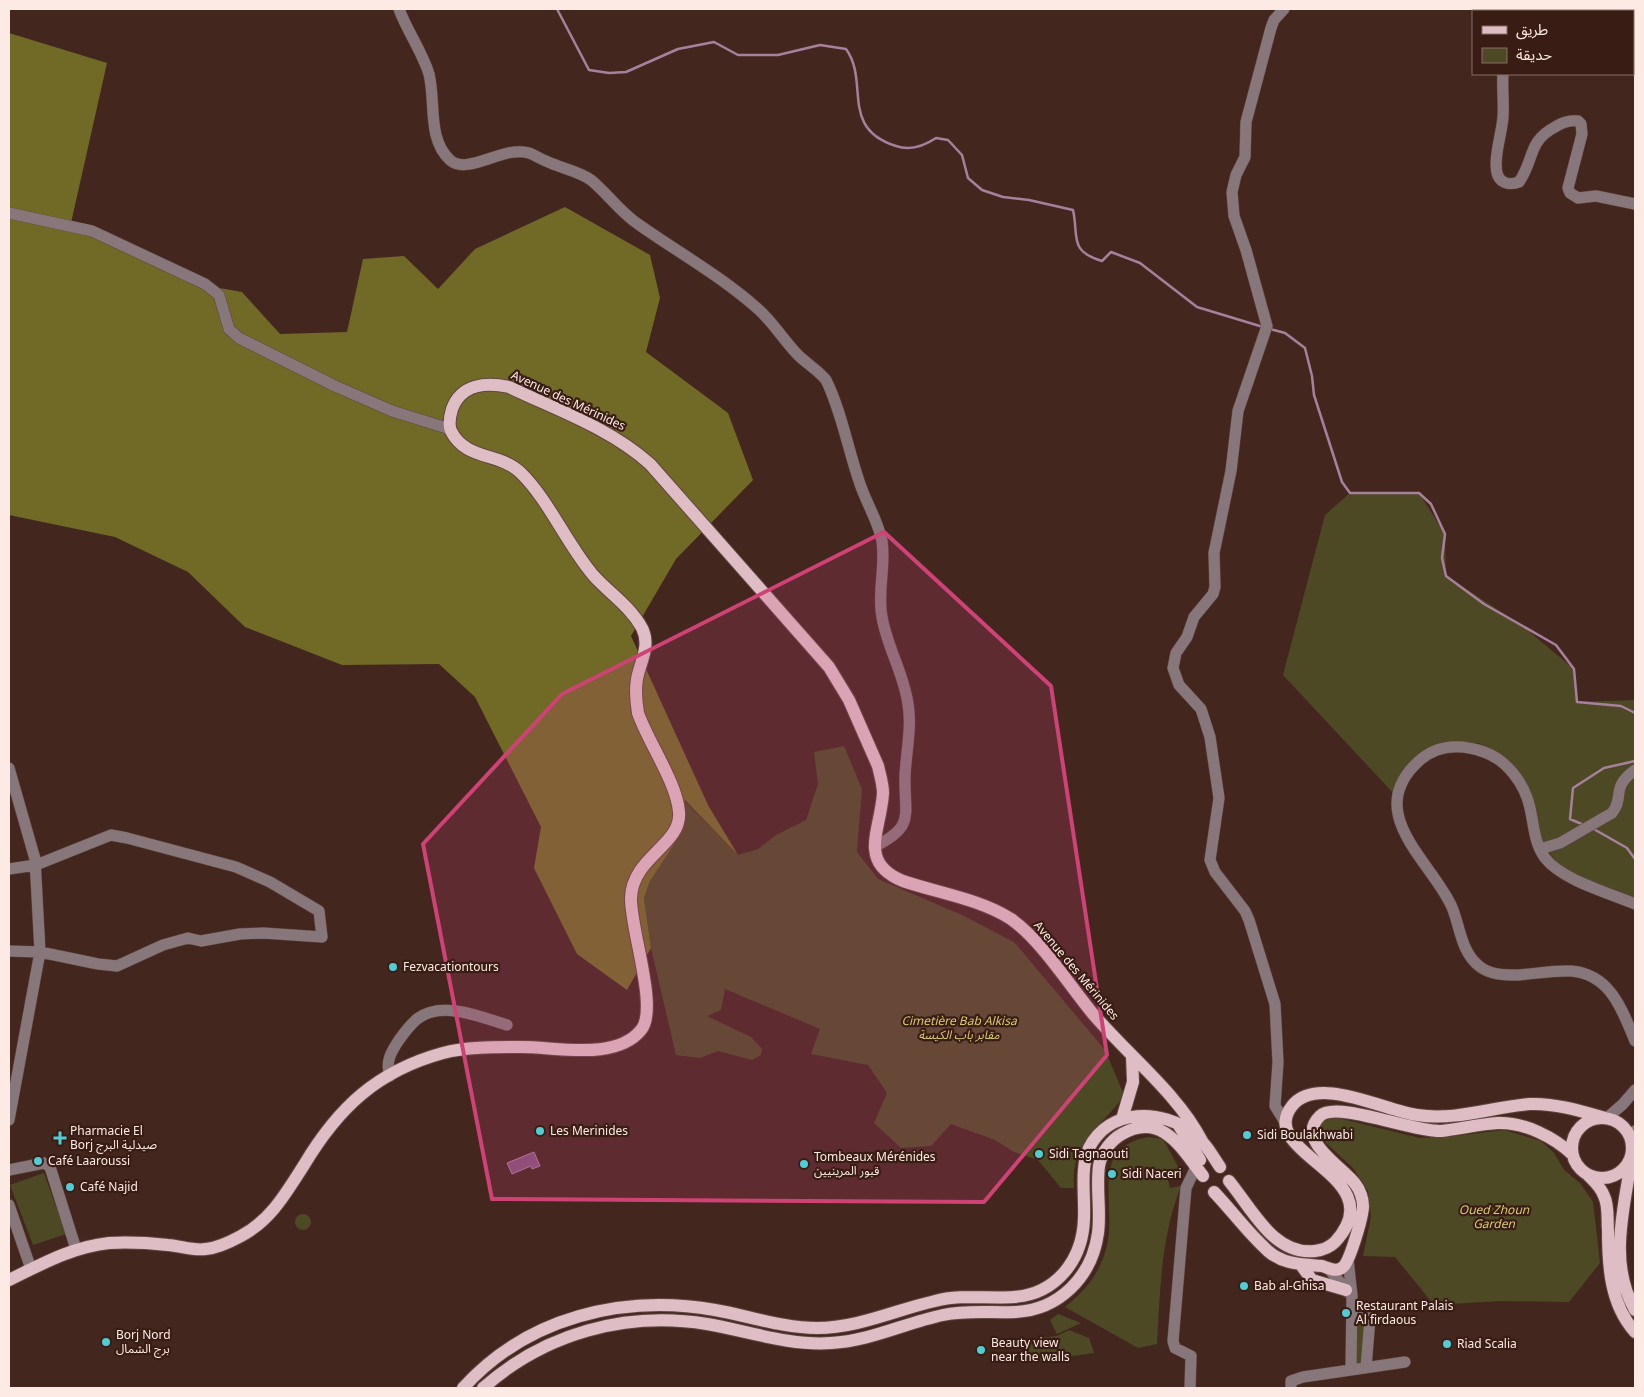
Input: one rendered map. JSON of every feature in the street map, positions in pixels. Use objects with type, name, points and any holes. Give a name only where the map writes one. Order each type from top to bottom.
[{"type":"main road","name":"Avenue des Mérinides","points":[[450,429],[450,418],[455,402],[466,390],[478,385],[493,384],[509,388],[612,435],[633,448],[650,464],[810,644],[840,684],[878,766],[883,793],[874,848],[881,868],[889,875],[997,911],[1011,919],[1025,931],[1094,1014],[1188,1115],[1202,1141]]},
{"type":"main road","points":[[9,1280],[76,1249],[132,1242],[203,1250],[220,1246],[243,1236],[270,1216],[329,1126],[346,1105],[361,1092],[422,1061],[451,1051],[518,1047],[578,1050],[622,1045],[633,1038],[644,1026],[648,1011],[631,914],[631,894],[640,868],[670,839],[680,814],[676,794],[638,713],[635,699],[637,677],[644,660],[646,643],[642,629],[628,608],[588,569],[567,542],[536,490],[520,471],[503,462],[474,454],[456,439],[450,429]]},
{"type":"main road","points":[[1122,1119],[1133,1082],[1132,1056]]},
{"type":"main road","points":[[1167,1093],[1178,1123],[1202,1171],[1206,1188],[1214,1192],[1245,1228],[1270,1252],[1284,1260],[1301,1265],[1335,1270],[1342,1268],[1348,1258],[1360,1221],[1362,1200],[1357,1185],[1322,1152],[1314,1141],[1313,1130],[1316,1121],[1327,1112],[1345,1111],[1425,1130],[1511,1124],[1547,1137],[1573,1155]]},
{"type":"main road","points":[[463,1388],[488,1363],[534,1334],[574,1317],[616,1308],[652,1304],[686,1306],[815,1328],[854,1324],[942,1299],[1014,1297],[1039,1291],[1059,1280],[1073,1260],[1083,1231],[1086,1157],[1099,1135],[1122,1119],[1148,1115],[1178,1123],[1202,1141],[1220,1167],[1226,1171],[1229,1181],[1283,1245],[1302,1252],[1328,1247],[1343,1231],[1350,1203],[1347,1193],[1340,1183],[1293,1142],[1287,1132],[1285,1122],[1288,1112],[1298,1100],[1320,1093],[1340,1095],[1398,1111],[1433,1117],[1456,1116],[1538,1104],[1618,1122],[1626,1130],[1632,1151],[1620,1229],[1619,1252],[1627,1292],[1635,1310]]},
{"type":"main road","points":[[1606,1118],[1590,1120],[1578,1130],[1573,1140],[1573,1155],[1578,1166],[1598,1186],[1606,1200],[1608,1251],[1612,1286],[1624,1317],[1635,1332]]},
{"type":"main road","points":[[483,1388],[516,1362],[556,1341],[587,1330],[624,1322],[686,1321],[791,1341],[823,1344],[870,1337],[946,1314],[1014,1312],[1039,1308],[1066,1294],[1082,1277],[1089,1262],[1098,1233],[1099,1166],[1113,1141],[1133,1129],[1146,1127],[1160,1130],[1172,1137],[1202,1171]]},
{"type":"main road","points":[[1588,1174],[1601,1178],[1615,1175],[1626,1167],[1632,1151]]},
{"type":"main road","points":[[1202,1171],[1214,1166],[1220,1167]]},
{"type":"main road","points":[[1214,1192],[1224,1190],[1229,1181]]},
{"type":"main road","points":[[1301,1265],[1312,1280],[1349,1293]]},
{"type":"street","points":[[399,9],[421,53],[429,76],[435,137],[451,162],[464,166],[504,152],[516,151],[529,153],[584,176],[638,224],[731,286],[765,316],[798,355],[816,368],[826,380],[859,483],[882,539],[884,563],[880,596],[882,616],[908,703],[910,722],[905,786],[907,814],[904,826],[897,834],[874,848]]},
{"type":"street","points":[[1284,9],[1274,20],[1270,28],[1246,122],[1245,157],[1236,175],[1232,192],[1234,216],[1246,250],[1266,330],[1238,411],[1231,471],[1214,553],[1216,587],[1213,594],[1194,617],[1187,637],[1176,653],[1173,668],[1179,685],[1201,709],[1206,719],[1217,772],[1219,798],[1210,860],[1215,872],[1247,916],[1272,990],[1275,1004],[1278,1062],[1275,1106],[1285,1122]]},
{"type":"street","points":[[1503,75],[1503,116],[1497,165],[1497,174],[1501,180],[1508,184],[1519,182],[1524,175],[1536,142],[1542,134],[1563,122],[1578,121],[1581,124],[1582,134],[1568,188],[1570,193],[1578,198],[1591,195],[1635,204]]},
{"type":"street","points":[[9,213],[92,231],[188,274],[206,284],[219,295],[229,329],[235,336],[376,404],[450,429]]},
{"type":"street","points":[[1635,904],[1566,875],[1545,858],[1540,849],[1526,796],[1516,777],[1499,759],[1470,748],[1441,748],[1425,756],[1411,768],[1405,778],[1398,798],[1398,817],[1401,827],[1412,849],[1447,897],[1471,957],[1479,966],[1491,973],[1506,975],[1571,971],[1594,977],[1604,984],[1616,999],[1635,1041]]},
{"type":"street","points":[[9,768],[36,865],[40,952],[9,1120]]},
{"type":"street","points":[[1540,849],[1560,844],[1616,808],[1620,785],[1635,770]]},
{"type":"street","points":[[9,868],[36,865],[111,836],[127,838],[236,867],[270,882],[320,911],[322,937],[263,933],[240,934],[201,940],[188,938],[164,945],[117,966],[40,952],[9,951]]},
{"type":"street","points":[[390,1076],[387,1062],[393,1048],[417,1019],[430,1013],[449,1010],[507,1025]]},
{"type":"street","points":[[1606,1118],[1624,1104],[1635,1090]]},
{"type":"street","points":[[1632,1151],[1635,1130]]},
{"type":"street","points":[[9,1170],[44,1163],[50,1167],[76,1249]]},
{"type":"street","points":[[1190,1388],[1191,1356],[1175,1348],[1172,1342],[1186,1188],[1202,1171]]},
{"type":"street","points":[[9,1205],[11,1218],[31,1269]]},
{"type":"street","points":[[1348,1258],[1352,1317],[1351,1369]]},
{"type":"street","points":[[1328,1268],[1349,1293]]},
{"type":"street","points":[[1352,1317],[1370,1318],[1366,1367]]},
{"type":"street","points":[[1291,1388],[1292,1380],[1351,1369],[1405,1362]]},
{"type":"highlighted area","points":[[884,532],[1051,686],[1107,1055],[984,1202],[492,1199],[423,844],[562,694]]},
{"type":"green space","points":[[1350,493],[1419,493],[1445,534],[1446,576],[1520,624],[1574,669],[1577,702],[1635,700],[1635,902],[1567,875],[1535,835],[1519,781],[1479,743],[1430,749],[1397,797],[1283,675],[1325,515]]},
{"type":"green space","name":"Cimetière Bab Alkisa مقابر باب الكيسة","points":[[844,746],[862,789],[857,852],[878,879],[962,915],[1014,942],[1105,1050],[1124,1095],[1082,1146],[1074,1171],[1074,1188],[1061,1188],[1038,1160],[1014,1152],[995,1140],[951,1124],[931,1146],[901,1148],[874,1123],[887,1093],[868,1065],[811,1054],[820,1029],[725,989],[721,1010],[707,1016],[751,1037],[762,1049],[761,1055],[752,1060],[718,1051],[700,1058],[676,1055],[651,948],[644,898],[650,881],[660,863],[684,800],[738,855],[758,849],[776,835],[806,820],[818,784],[814,752]]},
{"type":"green space","name":"Oued Zhoun Garden","points":[[1334,1117],[1420,1138],[1504,1130],[1541,1141],[1554,1153],[1564,1170],[1580,1183],[1593,1202],[1600,1263],[1569,1302],[1500,1301],[1434,1305],[1395,1257],[1363,1256],[1371,1217],[1368,1191],[1353,1168],[1323,1140],[1320,1123]]},
{"type":"green space","points":[[1149,1137],[1163,1139],[1181,1172],[1167,1177],[1170,1188],[1181,1186],[1174,1205],[1165,1244],[1157,1344],[1138,1348],[1065,1307],[1092,1280],[1104,1255],[1109,1228],[1109,1178],[1112,1164],[1118,1152],[1130,1143]]},
{"type":"green space","points":[[44,1173],[66,1234],[33,1245],[10,1185]]},
{"type":"green space","points":[[303,1214],[311,1222],[303,1230],[295,1222]]},
{"type":"green space","points":[[1058,1314],[1081,1323],[1057,1334],[1050,1320]]},
{"type":"green space","points":[[1353,1318],[1370,1319],[1366,1370],[1352,1373]]},
{"type":"green space","points":[[1069,1330],[1089,1338],[1094,1353],[1029,1362],[1027,1350],[1031,1339],[1057,1336]]},
{"type":"shaded area","points":[[9,33],[107,63],[71,223],[191,283],[242,292],[280,334],[347,332],[363,259],[404,256],[438,289],[475,249],[565,207],[650,255],[660,298],[646,352],[728,413],[753,480],[676,559],[631,636],[708,805],[738,855],[685,800],[682,832],[650,881],[644,898],[651,948],[627,990],[577,954],[534,868],[541,827],[475,697],[439,664],[342,665],[245,627],[188,572],[115,537],[9,515]]},
{"type":"shaded area","points":[[534,1152],[540,1166],[532,1169],[531,1166],[512,1174],[507,1163]]},
{"type":"waterway","points":[[557,9],[589,70],[609,73],[626,72],[678,49],[714,42],[738,55],[778,55],[820,45],[846,49],[853,62],[861,116],[868,128],[878,138],[906,148],[922,145],[936,138],[948,140],[962,155],[968,178],[982,190],[1003,197],[1029,200],[1073,210],[1077,242],[1079,247],[1091,257],[1102,261],[1111,252],[1140,263],[1197,307],[1263,327]]},
{"type":"waterway","points":[[1270,329],[1285,333],[1305,348],[1312,376],[1314,395],[1342,482],[1350,493],[1419,493],[1431,504],[1445,534],[1442,558],[1446,576],[1484,604],[1556,645],[1574,669],[1577,702],[1621,706],[1635,713]]},
{"type":"waterway","points":[[1584,825],[1570,819],[1573,788],[1604,768],[1635,761]]},
{"type":"waterway","points":[[1592,828],[1627,848],[1635,859]]},
{"type":"place","name":"Fezvacationtours","points":[[393,967]]},
{"type":"place","name":"Les Merinides","points":[[540,1131]]},
{"type":"place","name":"Sidi Boulakhwabi","points":[[1247,1135]]},
{"type":"place","name":"Pharmacie El Borj صيدلية البرج","points":[[60,1138]]},
{"type":"place","name":"Sidi Tagnaouti","points":[[1039,1154]]},
{"type":"place","name":"Café Laaroussi","points":[[38,1161]]},
{"type":"place","name":"Tombeaux Mérénides قبور المرينيين","points":[[804,1164]]},
{"type":"place","name":"Sidi Naceri","points":[[1112,1174]]},
{"type":"place","name":"Café Najid","points":[[70,1187]]},
{"type":"place","name":"Bab al-Ghisa","points":[[1244,1286]]},
{"type":"place","name":"Restaurant Palais Al firdaous","points":[[1346,1313]]},
{"type":"place","name":"Borj Nord برج الشمال","points":[[106,1342]]},
{"type":"place","name":"Riad Scalia","points":[[1447,1344]]},
{"type":"place","name":"Beauty view near the walls","points":[[981,1350]]}]
